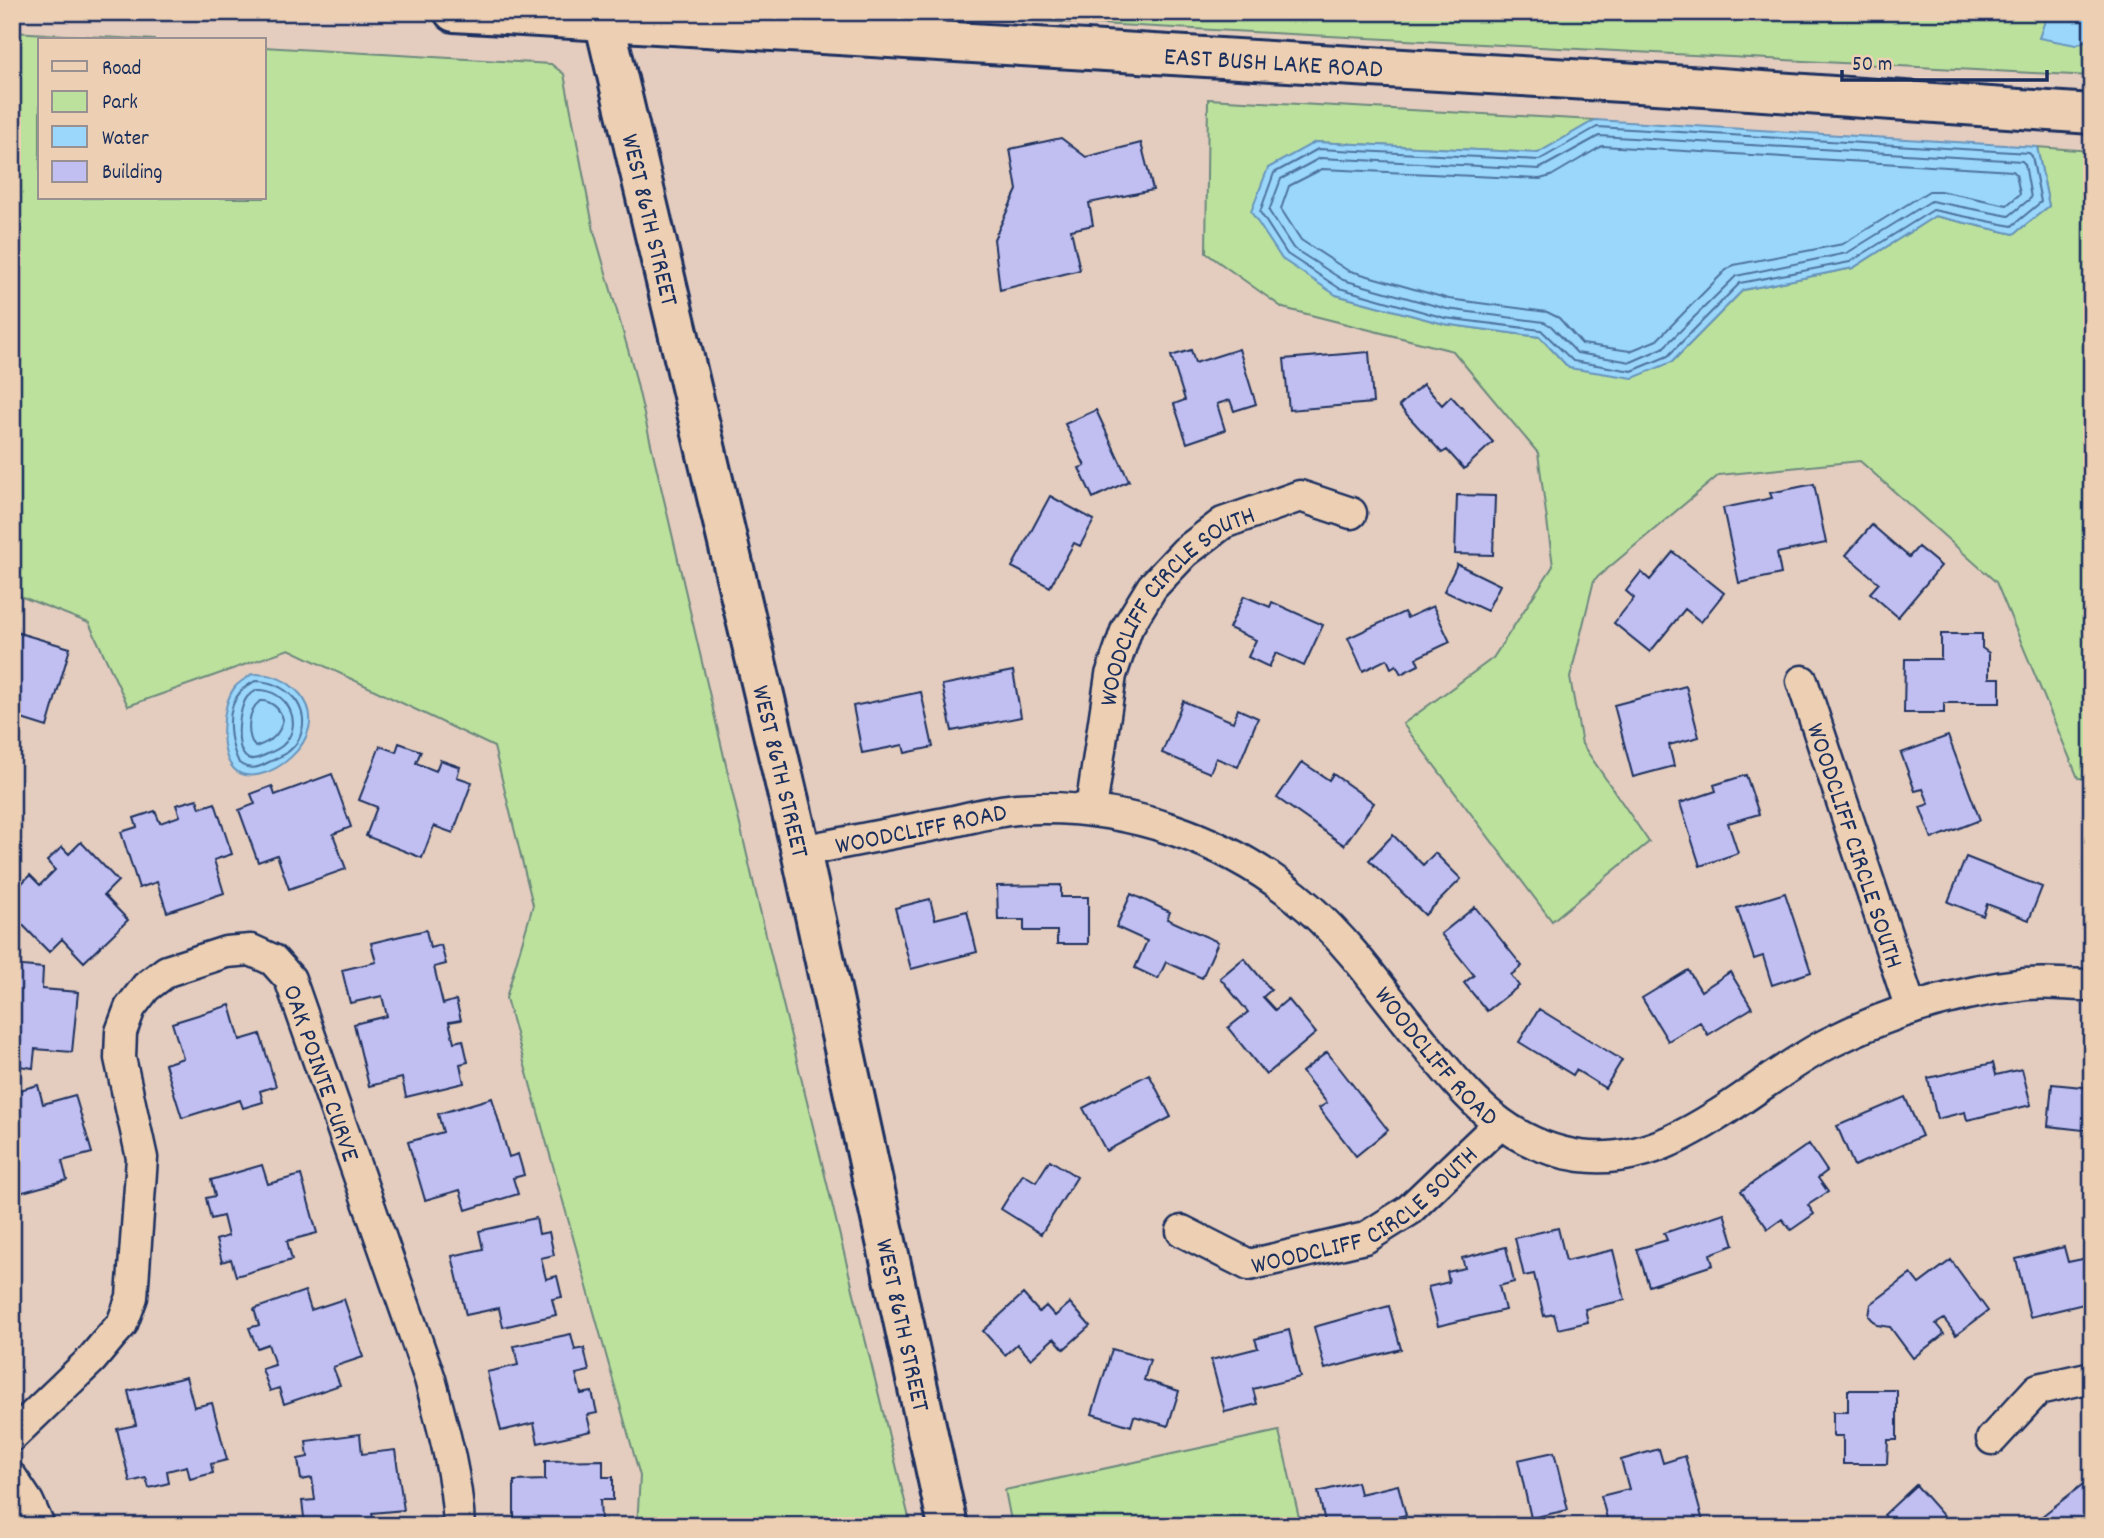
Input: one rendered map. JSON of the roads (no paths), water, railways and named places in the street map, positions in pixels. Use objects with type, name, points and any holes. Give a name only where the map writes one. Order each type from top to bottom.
[{"type":"street","name":"EAST BUSH LAKE ROAD","points":[[454,12],[1650,83],[2092,114]]},
{"type":"street","name":"WEST 86TH STREET","points":[[604,20],[800,851],[948,1526]]},
{"type":"street","name":"WOODCLIFF CIRCLE SOUTH","points":[[1091,809],[1111,675],[1127,628],[1152,587],[1185,552],[1223,523],[1300,496],[1351,513]]},
{"type":"street","name":"WOODCLIFF CIRCLE SOUTH","points":[[1802,681],[1911,1009]]},
{"type":"street","name":"WOODCLIFF ROAD","points":[[800,851],[1015,809],[1091,809],[1203,839],[1258,870],[1310,909],[1353,955],[1467,1096],[1499,1124],[1538,1146],[1581,1156],[1624,1156],[1666,1144],[1828,1043],[1911,1009],[1960,995],[2028,984],[2092,985]]},
{"type":"street","name":"OAK POINTE CURVE","points":[[12,1436],[92,1359],[122,1324],[132,1297],[142,1158],[120,1058],[121,1032],[130,1008],[146,987],[167,971],[226,952],[251,950],[273,960],[290,979],[430,1379],[448,1447],[458,1506],[458,1526]]},
{"type":"street","name":"WOODCLIFF CIRCLE SOUTH","points":[[1182,1231],[1249,1265],[1365,1238],[1408,1211],[1499,1124]]},
{"type":"street","points":[[1992,1439],[2038,1389],[2092,1377]]},
{"type":"street","points":[[12,1478],[28,1502],[39,1526]]},
{"type":"water","points":[[2048,12],[2092,12],[2092,38],[2076,45],[2039,38]]},
{"type":"water","points":[[1595,120],[2037,147],[2049,206],[2014,234],[1935,216],[1853,268],[1743,290],[1672,362],[1633,378],[1569,368],[1540,337],[1444,324],[1336,295],[1282,259],[1251,212],[1268,168],[1315,142],[1538,153]]},
{"type":"water","points":[[252,674],[279,678],[295,689],[309,711],[309,728],[291,757],[276,768],[260,774],[246,775],[234,769],[229,761],[225,751],[223,728],[230,695],[237,685]]}]
